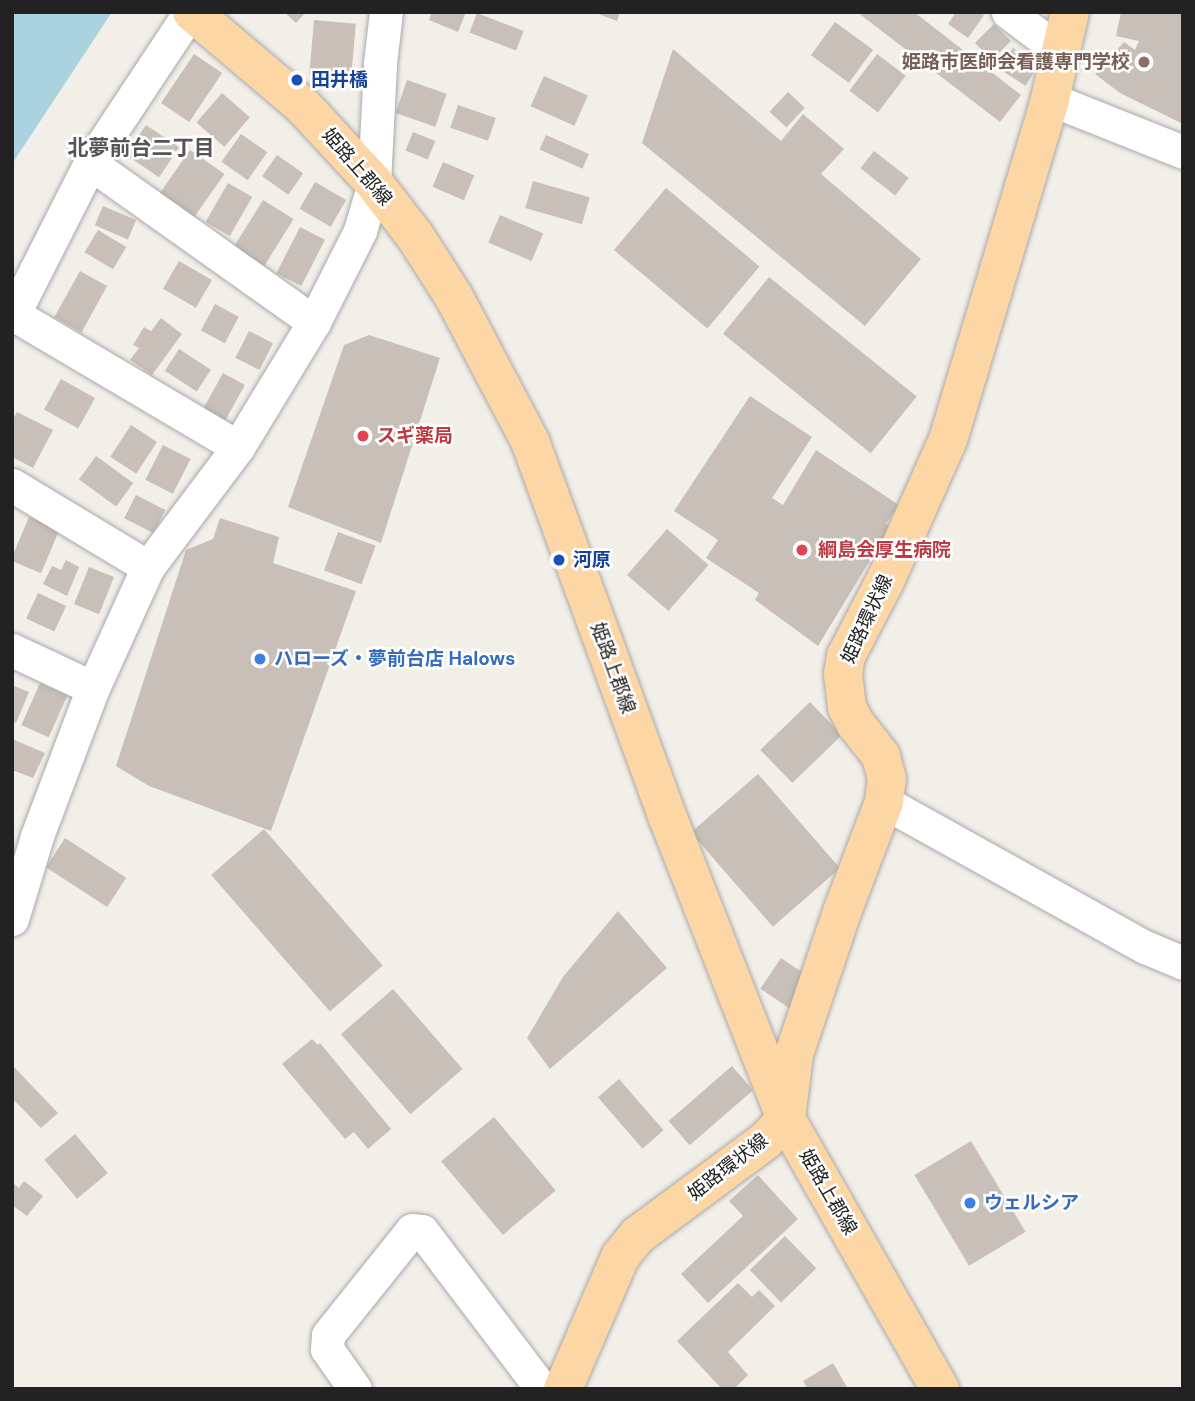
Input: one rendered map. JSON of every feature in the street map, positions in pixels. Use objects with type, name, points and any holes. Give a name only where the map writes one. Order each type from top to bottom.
[{"type":"main road","name":"姫路上郡線","points":[[191,12],[303,106],[374,183],[415,236],[454,297],[530,441],[668,818],[786,1119],[940,1389]]},
{"type":"main road","name":"姫路環状線","points":[[563,1389],[620,1257],[638,1235],[765,1142],[786,1119],[794,1054],[842,912],[884,802],[887,779],[881,756],[855,723],[847,707],[843,674],[846,656],[886,579],[948,440],[1050,99],[1070,12]]},
{"type":"street","points":[[191,12],[90,163],[13,316],[237,447]]},
{"type":"street","points":[[12,919],[25,830],[148,567],[237,447],[314,323],[360,231],[374,183],[380,63],[386,12]]},
{"type":"street","points":[[1008,12],[1061,52]]},
{"type":"street","points":[[1050,99],[1183,152]]},
{"type":"street","points":[[90,163],[314,323]]},
{"type":"street","points":[[12,485],[148,567]]},
{"type":"street","points":[[12,650],[93,688]]},
{"type":"street","points":[[884,802],[1145,947],[1183,963]]},
{"type":"street","points":[[355,1389],[327,1349],[328,1335],[412,1230],[422,1231],[542,1389]]},
{"type":"water","points":[[12,12],[112,12],[12,164]]},
{"type":"building","points":[[284,12],[306,12],[296,23]]},
{"type":"building","points":[[432,12],[466,12],[458,32],[429,20]]},
{"type":"building","points":[[593,12],[620,12],[617,21]]},
{"type":"building","points":[[857,12],[914,12],[1021,95],[1000,122]]},
{"type":"building","points":[[956,12],[979,12],[984,15],[968,38],[948,24]]},
{"type":"building","name":"姫路市医師会看護専門学校","points":[[1121,12],[1183,12],[1183,124],[1120,93],[1095,74],[1124,42],[1135,50],[1139,41],[1116,36]]},
{"type":"building","points":[[477,13],[524,31],[516,51],[469,33]]},
{"type":"building","points":[[314,20],[356,24],[351,78],[309,75]]},
{"type":"building","points":[[835,22],[873,50],[849,83],[811,55]]},
{"type":"building","points":[[994,24],[1011,41],[992,60],[975,43]]},
{"type":"building","points":[[1013,48],[1039,65],[1025,86],[999,69]]},
{"type":"building","points":[[673,49],[781,141],[803,114],[844,149],[821,174],[921,259],[865,326],[642,143]]},
{"type":"building","points":[[194,54],[222,73],[189,122],[161,103]]},
{"type":"building","points":[[877,54],[906,76],[878,112],[849,91]]},
{"type":"building","points":[[544,76],[588,96],[574,126],[531,106]]},
{"type":"building","points":[[407,80],[447,94],[435,127],[396,113]]},
{"type":"building","points":[[788,92],[805,108],[786,127],[770,112]]},
{"type":"building","points":[[222,93],[250,117],[224,147],[196,122]]},
{"type":"building","points":[[458,105],[496,118],[488,141],[450,128]]},
{"type":"building","points":[[146,125],[179,147],[159,177],[126,155]]},
{"type":"building","points":[[413,132],[435,141],[428,160],[406,151]]},
{"type":"building","points":[[241,134],[267,152],[248,180],[221,162]]},
{"type":"building","points":[[546,135],[589,154],[582,169],[539,150]]},
{"type":"building","points":[[190,150],[224,174],[192,221],[157,197]]},
{"type":"building","points":[[874,151],[909,178],[895,195],[860,168]]},
{"type":"building","points":[[277,155],[303,173],[288,195],[262,176]]},
{"type":"building","points":[[443,162],[474,175],[464,200],[432,187]]},
{"type":"building","points":[[533,181],[590,197],[582,224],[525,208]]},
{"type":"building","points":[[315,182],[346,200],[331,227],[300,209]]},
{"type":"building","points":[[228,183],[252,197],[230,236],[206,222]]},
{"type":"building","points":[[666,188],[759,266],[707,328],[614,250]]},
{"type":"building","points":[[263,200],[294,219],[264,266],[234,247]]},
{"type":"building","points":[[103,206],[136,220],[128,239],[95,225]]},
{"type":"building","points":[[500,215],[543,233],[532,261],[488,243]]},
{"type":"building","points":[[300,227],[325,240],[301,286],[276,273]]},
{"type":"building","points":[[98,230],[126,247],[113,269],[85,252]]},
{"type":"building","points":[[179,261],[212,280],[196,308],[163,289]]},
{"type":"building","points":[[80,271],[107,286],[81,332],[54,317]]},
{"type":"building","points":[[769,277],[917,397],[871,453],[723,334]]},
{"type":"building","points":[[215,304],[239,317],[225,343],[201,330]]},
{"type":"building","points":[[161,318],[182,334],[152,375],[130,360],[139,348],[133,345],[144,327],[151,331]]},
{"type":"building","points":[[249,331],[273,343],[259,370],[235,358]]},
{"type":"building","points":[[369,335],[440,358],[381,543],[288,507],[344,345]]},
{"type":"building","points":[[179,349],[211,370],[197,392],[165,371]]},
{"type":"building","points":[[223,373],[245,385],[225,421],[203,409]]},
{"type":"building","points":[[61,379],[95,398],[78,429],[44,410]]},
{"type":"building","points":[[750,396],[812,437],[772,498],[783,505],[816,450],[899,505],[886,524],[891,526],[818,646],[755,600],[759,593],[706,558],[718,540],[674,511]]},
{"type":"building","points":[[17,412],[53,430],[33,468],[12,457],[12,421]]},
{"type":"building","points":[[131,425],[157,442],[136,474],[110,457]]},
{"type":"building","points":[[163,445],[191,459],[173,494],[145,480]]},
{"type":"building","points":[[96,456],[133,483],[116,506],[79,479]]},
{"type":"building","points":[[136,495],[165,510],[154,533],[124,518]]},
{"type":"building","points":[[29,517],[59,530],[41,573],[12,561]]},
{"type":"building","points":[[220,518],[279,537],[273,563],[356,591],[271,831],[149,786],[116,766],[186,550],[213,539]]},
{"type":"building","points":[[667,529],[709,565],[668,611],[627,575]]},
{"type":"building","points":[[338,532],[376,546],[362,584],[324,571]]},
{"type":"building","points":[[66,560],[79,567],[67,596],[43,584],[52,566],[61,570]]},
{"type":"building","points":[[89,567],[114,577],[99,614],[74,604]]},
{"type":"building","points":[[38,593],[66,606],[54,631],[26,618]]},
{"type":"building","points":[[40,683],[67,695],[49,737],[21,725]]},
{"type":"building","points":[[14,686],[29,692],[16,723],[12,721]]},
{"type":"building","points":[[810,702],[842,735],[792,783],[760,750]]},
{"type":"building","points":[[12,739],[45,753],[33,778],[12,770]]},
{"type":"building","points":[[758,774],[840,868],[773,927],[691,832]]},
{"type":"building","points":[[264,829],[383,966],[330,1012],[211,875]]},
{"type":"building","points":[[65,838],[126,878],[107,907],[46,867]]},
{"type":"building","points":[[618,911],[667,968],[550,1069],[527,1038],[563,977]]},
{"type":"building","points":[[781,958],[812,979],[791,1009],[760,989]]},
{"type":"building","points":[[393,989],[463,1069],[410,1114],[341,1034]]},
{"type":"building","points":[[312,1039],[318,1045],[320,1043],[391,1129],[368,1149],[354,1132],[345,1139],[282,1064]]},
{"type":"building","points":[[12,1065],[58,1113],[41,1128],[12,1098]]},
{"type":"building","points":[[732,1066],[753,1090],[690,1145],[669,1121]]},
{"type":"building","points":[[619,1079],[664,1130],[642,1149],[598,1097]]},
{"type":"building","points":[[494,1117],[556,1191],[503,1235],[441,1161]]},
{"type":"building","points":[[75,1134],[108,1173],[77,1199],[44,1160]]},
{"type":"building","name":"ウェルシア","points":[[971,1141],[1026,1232],[969,1266],[914,1175]]},
{"type":"building","points":[[758,1175],[798,1219],[708,1303],[681,1274],[743,1216],[729,1201]]},
{"type":"building","points":[[24,1181],[43,1196],[27,1216],[12,1205],[12,1182],[19,1188]]},
{"type":"building","points":[[785,1236],[816,1268],[781,1302],[750,1270]]},
{"type":"building","points":[[738,1283],[752,1297],[759,1290],[775,1306],[728,1352],[748,1375],[734,1389],[722,1389],[677,1341]]},
{"type":"building","points":[[833,1363],[848,1389],[808,1389],[803,1381]]},
{"type":"place","name":"姫路市医師会看護専門学校","points":[[1144,62]]},
{"type":"place","name":"田井橋","points":[[297,80]]},
{"type":"place","name":"スギ薬局","points":[[363,436]]},
{"type":"place","name":"綱島会厚生病院","points":[[802,550]]},
{"type":"place","name":"河原","points":[[559,560]]},
{"type":"place","name":"ハローズ・夢前台店 Halows","points":[[260,659]]},
{"type":"place","name":"ウェルシア","points":[[970,1203]]},
{"type":"district","name":"北夢前台二丁目","points":[[141,148]]}]
